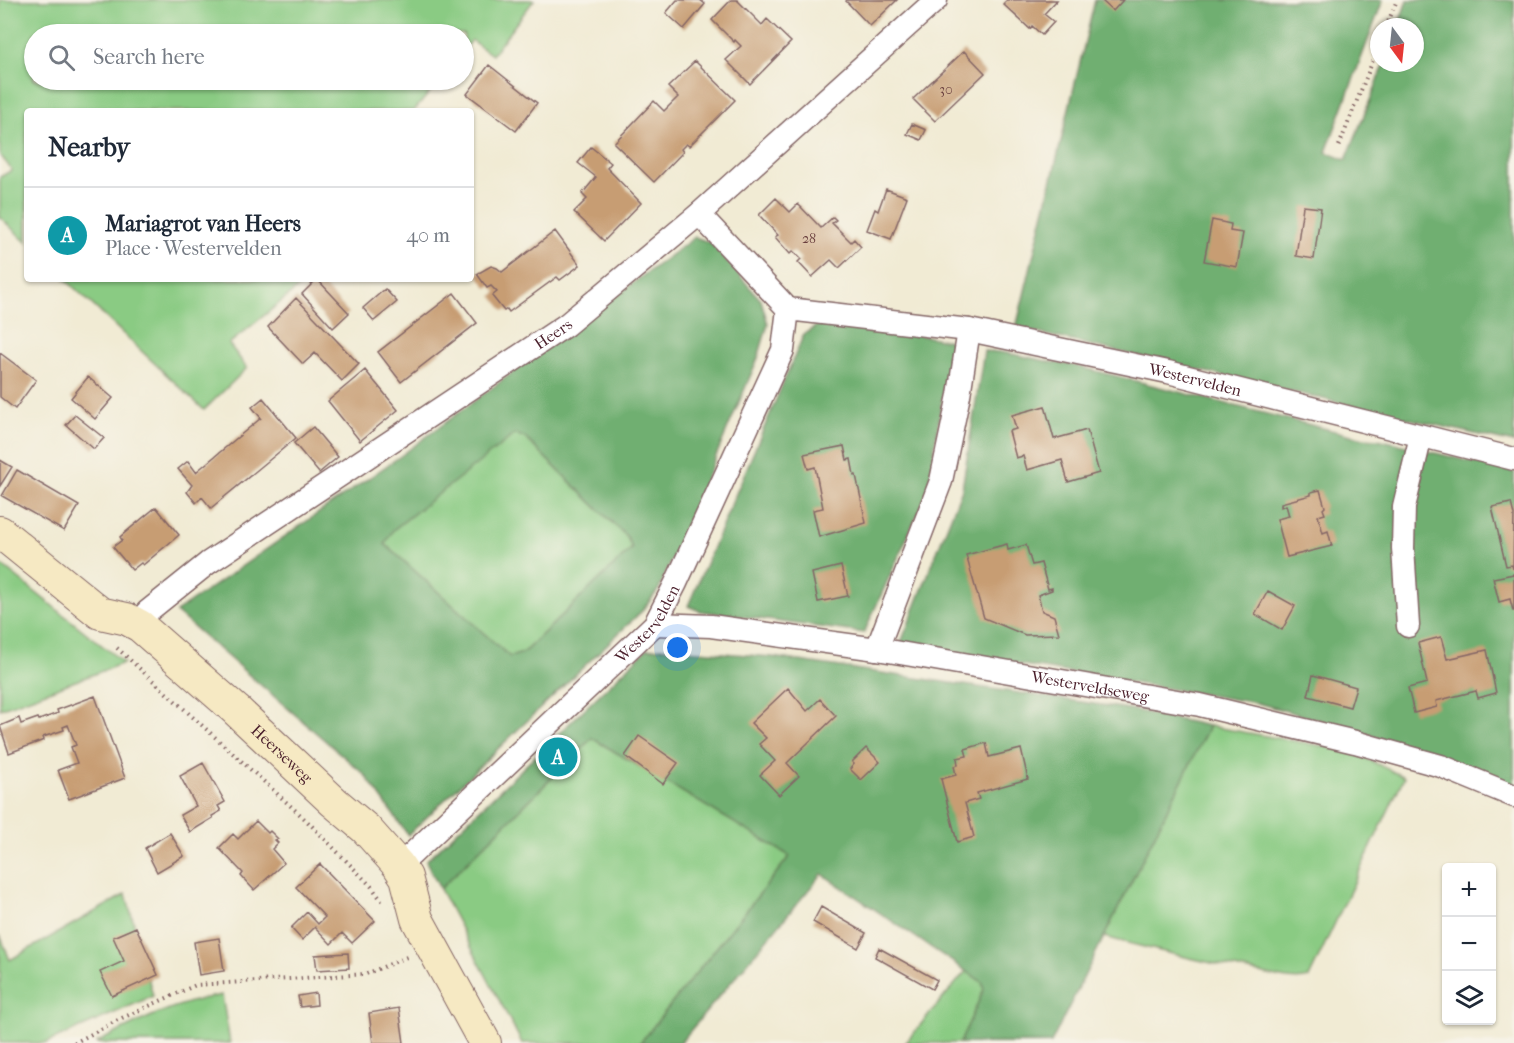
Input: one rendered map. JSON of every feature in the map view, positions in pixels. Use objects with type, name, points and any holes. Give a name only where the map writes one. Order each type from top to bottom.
[{"type":"street","name":"Heers","points":[[140,626],[147,612],[208,562],[566,325],[699,214],[936,0]]},
{"type":"street","points":[[699,214],[788,309]]},
{"type":"street","name":"Westervelden","points":[[398,865],[655,624],[783,350],[788,309],[969,330],[1168,372],[1514,459]]},
{"type":"street","points":[[876,649],[941,481],[959,395],[969,330]]},
{"type":"street","points":[[1408,626],[1403,548],[1404,507],[1421,436]]},
{"type":"street","name":"Heerseweg","points":[[0,532],[100,613],[126,619],[140,626],[366,829],[398,865],[406,878],[417,919],[485,1043]]},
{"type":"street","name":"Westerveldseweg","points":[[655,624],[711,626],[876,649],[1200,705],[1355,742],[1430,763],[1514,796]]},
{"type":"path","points":[[1390,18],[1397,0]]},
{"type":"path","points":[[1340,146],[1370,68]]},
{"type":"path","name":"Heerseweg","points":[[121,651],[306,819],[371,886],[384,904]]},
{"type":"path","points":[[74,1043],[122,1018],[196,985],[366,974],[433,946]]},
{"type":"green space","points":[[0,0],[534,0],[492,55],[474,42],[474,24],[24,24],[24,90],[432,90],[417,108],[24,108],[24,240],[0,217],[0,177],[12,170],[0,155]]},
{"type":"green space","points":[[1095,0],[1383,0],[1376,18],[1370,18],[1370,35],[1326,152],[1346,160],[1381,72],[1424,72],[1424,18],[1401,18],[1407,0],[1514,0],[1514,443],[1016,328]]},
{"type":"green space","points":[[695,237],[711,243],[761,300],[768,324],[758,358],[659,589],[643,610],[408,835],[365,775],[176,612],[399,457]],"holes":[[[515,434],[525,438],[627,537],[632,548],[523,653],[510,657],[385,544],[393,530]]]},
{"type":"green space","points":[[68,282],[305,282],[229,344],[247,368],[204,410]]},
{"type":"green space","points":[[829,318],[951,341],[928,491],[864,633],[700,611],[688,606],[804,334]]},
{"type":"green space","points":[[984,351],[1072,365],[1363,438],[1378,439],[1514,472],[1514,786],[1356,730],[1257,703],[900,645],[962,489]]},
{"type":"green space","points":[[514,433],[525,438],[627,537],[632,548],[523,653],[510,657],[385,544],[393,530]]},
{"type":"green space","points":[[0,564],[124,663],[0,709]]},
{"type":"green space","points":[[661,648],[772,657],[1129,709],[1209,726],[1051,1043],[960,1043],[984,989],[982,982],[822,874],[680,1043],[640,1043],[790,856],[592,738],[440,889],[426,861],[647,649]]},
{"type":"green space","points":[[1209,726],[1351,751],[1404,777],[1309,978],[1297,980],[1277,977],[1104,937]]},
{"type":"green space","points":[[592,738],[790,856],[640,1043],[522,1043],[440,889]]},
{"type":"green space","points":[[126,894],[153,996],[46,1043],[0,1043],[0,935],[10,960]]},
{"type":"green space","points":[[966,971],[982,982],[984,989],[960,1043],[905,1043]]},
{"type":"green space","points":[[222,995],[230,1043],[96,1043],[142,1020],[173,1008]]},
{"type":"building","points":[[677,0],[700,0],[705,4],[684,29],[666,13]]},
{"type":"building","points":[[731,0],[737,0],[762,25],[767,19],[791,42],[750,84],[726,60],[741,46],[712,20]]},
{"type":"building","points":[[847,0],[897,0],[870,26]]},
{"type":"building","points":[[1007,0],[1057,0],[1044,14],[1054,22],[1042,35],[1032,26],[1030,29],[1003,4]]},
{"type":"building","points":[[1101,0],[1123,0],[1113,11]]},
{"type":"building","points":[[964,51],[985,73],[935,121],[913,99]]},
{"type":"building","points":[[695,61],[735,100],[689,146],[686,144],[681,149],[683,152],[654,182],[614,143],[654,101],[664,111],[678,97],[668,87]]},
{"type":"building","points":[[489,65],[537,103],[516,131],[467,94],[470,90],[474,90],[474,85]]},
{"type":"building","points":[[912,124],[926,130],[921,140],[907,134]]},
{"type":"building","points":[[591,147],[611,163],[607,168],[641,203],[604,241],[574,212],[587,199],[582,194],[596,177],[578,163]]},
{"type":"building","points":[[886,189],[907,197],[891,239],[867,230],[875,209],[878,211]]},
{"type":"building","points":[[776,198],[790,212],[798,204],[821,228],[833,217],[836,220],[832,223],[851,242],[854,239],[861,247],[839,268],[831,260],[812,277],[798,262],[801,259],[793,251],[790,254],[775,237],[778,235],[759,215]]},
{"type":"building","points":[[1303,206],[1321,208],[1314,259],[1296,256]]},
{"type":"building","points":[[1212,220],[1231,224],[1230,231],[1243,233],[1237,267],[1204,261]]},
{"type":"building","points":[[555,231],[580,265],[560,280],[557,277],[509,312],[507,309],[504,311],[492,296],[497,292],[491,286],[487,288],[477,274],[491,266],[502,272]]},
{"type":"building","points":[[314,282],[320,282],[349,313],[333,328],[302,294]]},
{"type":"building","points":[[385,289],[397,302],[374,321],[363,308]]},
{"type":"building","points":[[454,293],[477,323],[401,382],[378,352]]},
{"type":"building","points":[[296,298],[359,364],[342,381],[315,353],[303,364],[268,327]]},
{"type":"building","points":[[0,353],[36,380],[15,409],[0,397]]},
{"type":"building","points":[[365,370],[398,410],[360,441],[328,401]]},
{"type":"building","points":[[88,377],[113,398],[95,419],[71,398]]},
{"type":"building","points":[[263,398],[296,438],[211,508],[202,497],[196,503],[187,492],[192,485],[178,469],[188,461],[196,472],[261,418],[252,407]]},
{"type":"building","points":[[1045,406],[1054,439],[1087,430],[1099,473],[1068,482],[1062,460],[1027,470],[1023,456],[1016,458],[1009,431],[1016,429],[1012,415]]},
{"type":"building","points":[[75,415],[104,438],[94,449],[66,425]]},
{"type":"building","points":[[313,427],[338,457],[319,473],[294,443]]},
{"type":"building","points":[[844,446],[847,460],[851,459],[854,475],[856,475],[866,523],[819,537],[813,510],[823,508],[815,467],[808,469],[804,454]]},
{"type":"building","points":[[0,460],[12,467],[0,486]]},
{"type":"building","points":[[17,470],[79,506],[64,531],[2,496]]},
{"type":"building","points":[[1320,490],[1325,514],[1318,516],[1323,533],[1328,531],[1332,546],[1287,557],[1277,519],[1289,516],[1286,505],[1281,507],[1281,503],[1311,495],[1311,492]]},
{"type":"building","points":[[1511,503],[1514,515],[1513,569],[1512,565],[1506,566],[1492,507]]},
{"type":"building","points":[[156,507],[179,535],[143,565],[141,563],[132,570],[113,547],[122,540],[120,537]]},
{"type":"building","points":[[1007,544],[1008,550],[1026,545],[1032,565],[1041,563],[1048,589],[1052,588],[1038,595],[1042,611],[1054,616],[1059,634],[1025,635],[984,618],[966,555]]},
{"type":"building","points":[[841,566],[848,596],[818,602],[812,573]]},
{"type":"building","points":[[1514,574],[1513,611],[1510,599],[1499,602],[1493,578]]},
{"type":"building","points":[[1268,591],[1295,606],[1282,630],[1255,614]]},
{"type":"building","points":[[1441,637],[1447,659],[1487,650],[1496,693],[1478,698],[1476,691],[1436,701],[1437,707],[1414,713],[1408,688],[1427,683],[1418,643]]},
{"type":"building","points":[[1313,675],[1356,687],[1350,707],[1308,696]]},
{"type":"building","points":[[788,688],[807,711],[820,699],[836,716],[787,763],[799,776],[779,795],[760,775],[775,761],[759,744],[766,738],[751,723]]},
{"type":"building","points":[[95,696],[125,778],[69,799],[58,770],[77,763],[71,747],[76,745],[68,725],[63,727],[64,730],[43,737],[44,740],[9,753],[0,726],[19,718],[21,724],[38,718],[39,720],[58,713],[57,710]]},
{"type":"building","points":[[639,736],[678,763],[663,784],[625,756]]},
{"type":"building","points":[[986,743],[989,757],[1021,749],[1028,779],[977,793],[979,799],[965,803],[974,837],[957,842],[941,779],[956,775],[954,766],[958,765],[957,758],[967,756],[965,749]]},
{"type":"building","points":[[866,748],[880,762],[861,780],[850,769],[854,764],[852,762]]},
{"type":"building","points":[[203,763],[225,802],[218,806],[221,811],[212,816],[213,818],[190,832],[180,815],[196,806],[180,776]]},
{"type":"building","points":[[256,821],[278,839],[275,840],[278,843],[272,849],[284,863],[254,890],[241,876],[243,873],[219,848],[233,834],[238,839]]},
{"type":"building","points":[[170,833],[184,856],[157,872],[145,848]]},
{"type":"building","points":[[320,864],[375,921],[352,943],[342,933],[331,944],[315,927],[302,940],[291,928],[307,912],[318,924],[325,917],[296,887]]},
{"type":"building","points":[[821,907],[866,933],[858,948],[813,922]]},
{"type":"building","points":[[136,927],[158,975],[112,996],[100,972],[124,961],[113,937]]},
{"type":"building","points":[[219,938],[224,971],[199,975],[194,942]]},
{"type":"building","points":[[879,948],[937,980],[932,989],[875,957]]},
{"type":"building","points":[[348,953],[349,968],[317,970],[315,955]]},
{"type":"building","points":[[316,993],[317,1005],[300,1007],[298,996]]},
{"type":"building","points":[[399,1008],[404,1043],[373,1043],[369,1013]]},
{"type":"place","name":"Mariagrot van Heers","points":[[558,757]]}]
